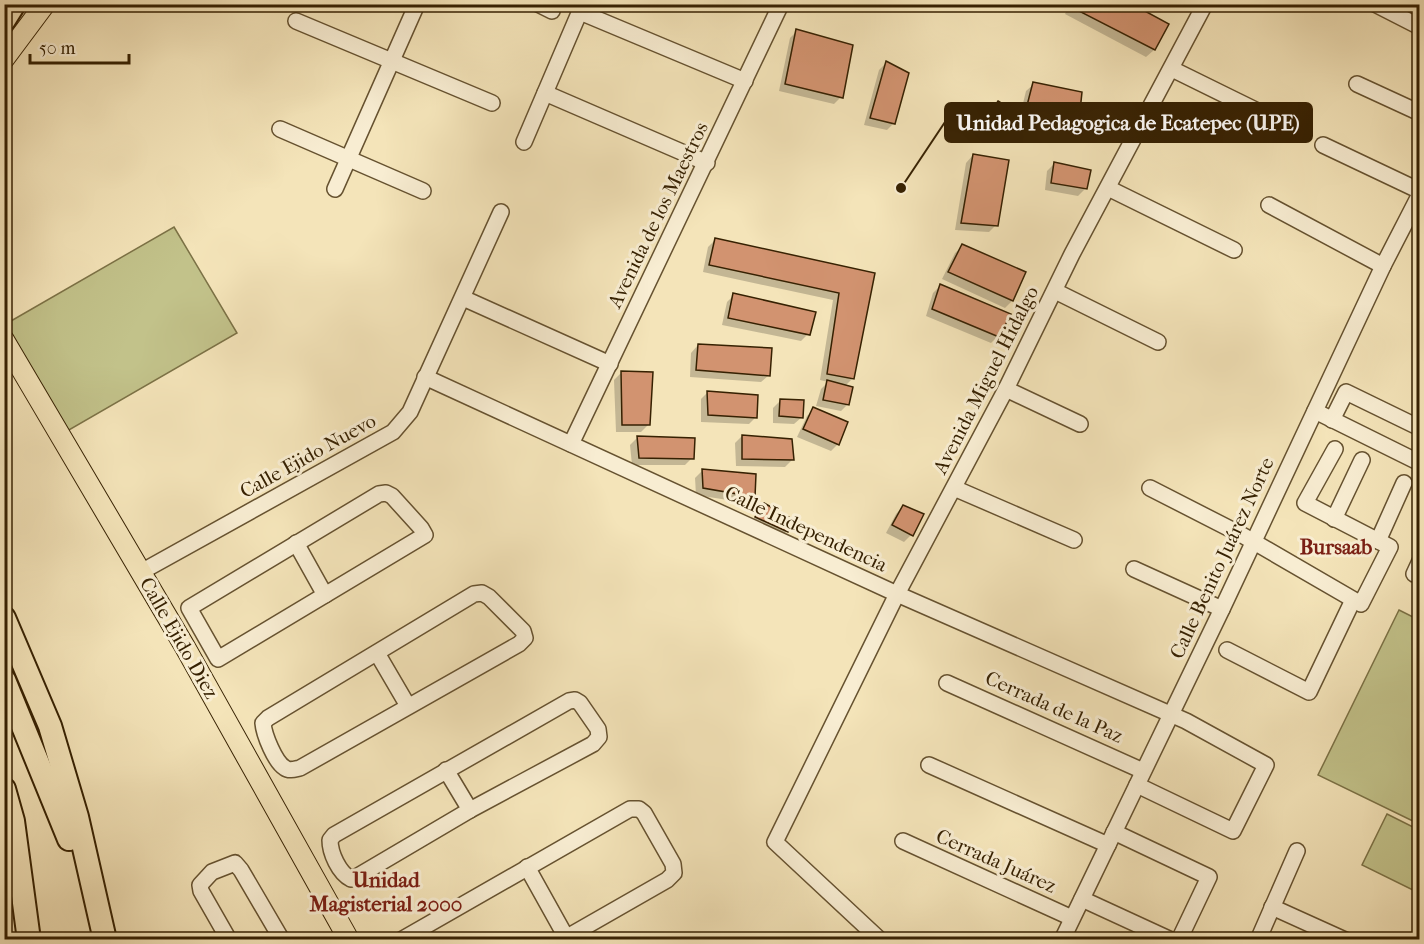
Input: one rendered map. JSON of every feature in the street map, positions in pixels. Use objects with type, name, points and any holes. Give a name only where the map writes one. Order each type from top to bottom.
[{"type":"highway","points":[[4,20],[14,4]]},
{"type":"highway","points":[[4,618],[50,726],[77,817],[104,939]]},
{"type":"highway","points":[[4,680],[63,823],[104,939]]},
{"type":"highway","points":[[4,789],[13,821],[28,936]]},
{"type":"main road","points":[[4,59],[45,4]]},
{"type":"main road","name":"Calle Ejido Diez","points":[[4,340],[185,647],[349,939]]},
{"type":"street","points":[[336,189],[417,4]]},
{"type":"street","name":"Avenida de los Maestros","points":[[572,444],[781,4]]},
{"type":"street","name":"Avenida Miguel Hidalgo","points":[[878,938],[775,842],[897,594],[1006,389],[1072,254],[1205,4]]},
{"type":"street","points":[[1375,4],[1419,27]]},
{"type":"street","points":[[524,142],[582,8],[745,81]]},
{"type":"street","points":[[296,21],[492,103]]},
{"type":"street","points":[[1172,69],[1298,131]]},
{"type":"street","points":[[1357,84],[1419,113]]},
{"type":"street","points":[[545,93],[707,163]]},
{"type":"street","points":[[280,129],[423,191]]},
{"type":"street","points":[[1323,145],[1419,193]]},
{"type":"street","points":[[1108,188],[1234,250]]},
{"type":"street","name":"Calle Benito Juárez Norte","points":[[1062,939],[1254,543],[1419,193]]},
{"type":"street","points":[[1269,205],[1383,266]]},
{"type":"street","name":"Calle Ejido Nuevo","points":[[141,572],[393,432],[410,412],[501,212]]},
{"type":"street","points":[[1055,291],[1158,342]]},
{"type":"street","points":[[463,298],[609,364]]},
{"type":"street","name":"Calle Independencia","points":[[426,377],[897,594],[1186,721],[1266,765],[1233,831],[1137,785]]},
{"type":"street","points":[[1006,389],[1080,424]]},
{"type":"street","points":[[1332,420],[1346,392],[1419,428]]},
{"type":"street","points":[[1315,411],[1419,463]]},
{"type":"street","points":[[1150,488],[1242,535],[1361,604],[1390,548],[1305,503],[1335,449]]},
{"type":"street","points":[[1334,519],[1362,460]]},
{"type":"street","points":[[1378,541],[1404,483]]},
{"type":"street","points":[[954,488],[1074,540]]},
{"type":"street","points":[[386,493],[392,496],[422,528],[424,535],[420,540],[325,595],[219,659],[189,608],[379,494],[386,493]]},
{"type":"street","points":[[296,543],[325,595]]},
{"type":"street","points":[[1419,561],[1414,574],[1419,576]]},
{"type":"street","points":[[1134,568],[1222,609]]},
{"type":"street","points":[[482,593],[489,597],[523,631],[525,638],[519,644],[408,706],[300,768],[291,770],[284,768],[264,732],[263,723],[474,594],[482,593]]},
{"type":"street","points":[[1227,650],[1309,692],[1353,600]]},
{"type":"street","points":[[185,647],[204,636]]},
{"type":"street","points":[[377,653],[408,706]]},
{"type":"street","name":"Cerrada de la Paz","points":[[947,683],[1143,771]]},
{"type":"street","points":[[569,700],[580,703],[598,729],[599,737],[593,744],[470,810],[351,879],[345,876],[330,849],[330,840],[334,835],[569,700]]},
{"type":"street","points":[[252,764],[274,752]]},
{"type":"street","points":[[929,765],[1209,877],[1179,939]]},
{"type":"street","points":[[446,770],[470,810]]},
{"type":"street","points":[[401,939],[527,867],[630,809],[639,809],[644,813],[673,864],[674,873],[667,880],[564,938],[527,867]]},
{"type":"street","name":"Cerrada Juárez","points":[[903,841],[1072,918]]},
{"type":"street","points":[[1258,939],[1297,851]]},
{"type":"street","points":[[230,939],[201,891],[200,885],[212,872],[235,863],[282,939]]},
{"type":"street","points":[[315,879],[339,866]]},
{"type":"street","points":[[1082,899],[1171,939]]},
{"type":"street","points":[[1272,907],[1342,939]]},
{"type":"green space","points":[[174,227],[237,333],[62,434],[5,336],[4,325]]},
{"type":"green space","points":[[1399,610],[1419,620],[1419,824],[1318,775]]},
{"type":"green space","points":[[1387,814],[1419,830],[1419,893],[1362,865]]},
{"type":"building","points":[[1072,4],[1132,4],[1169,24],[1155,50],[1071,7]]},
{"type":"building","points":[[796,29],[853,45],[843,98],[785,84]]},
{"type":"building","points":[[886,61],[909,73],[895,124],[870,118]]},
{"type":"building","points":[[1033,82],[1082,92],[1080,111],[1063,108],[1060,137],[1021,129]]},
{"type":"building","points":[[998,101],[1006,106],[996,122],[987,118]]},
{"type":"building","points":[[973,154],[1009,160],[998,226],[961,223]]},
{"type":"building","points":[[1054,162],[1091,170],[1087,189],[1051,183]]},
{"type":"building","points":[[715,238],[875,273],[854,379],[827,374],[839,293],[709,265]]},
{"type":"building","points":[[962,244],[1026,272],[1013,301],[948,272]]},
{"type":"building","points":[[940,284],[1011,314],[999,337],[932,309]]},
{"type":"building","points":[[733,293],[816,312],[810,335],[728,318]]},
{"type":"building","points":[[698,344],[772,348],[770,376],[696,370]]},
{"type":"building","points":[[621,371],[653,372],[650,425],[622,425]]},
{"type":"building","points":[[827,380],[853,387],[849,405],[823,400]]},
{"type":"building","points":[[707,391],[758,395],[757,418],[708,415]]},
{"type":"building","points":[[780,399],[804,400],[803,418],[779,416]]},
{"type":"building","points":[[813,407],[848,422],[839,445],[803,429]]},
{"type":"building","points":[[742,435],[792,439],[794,460],[742,459]]},
{"type":"building","points":[[637,436],[695,438],[694,459],[639,458]]},
{"type":"building","points":[[702,469],[756,474],[755,497],[703,488]]},
{"type":"building","points":[[764,503],[794,520],[788,532],[755,517]]},
{"type":"building","points":[[903,505],[924,514],[913,536],[892,525]]},
{"type":"place","name":"Unidad Pedagogica de Ecatepec (UPE)","points":[[901,188]]},
{"type":"district","name":"Bursaab","points":[[1336,547]]},
{"type":"district","name":"Unidad Magisterial 2000","points":[[386,892]]}]
